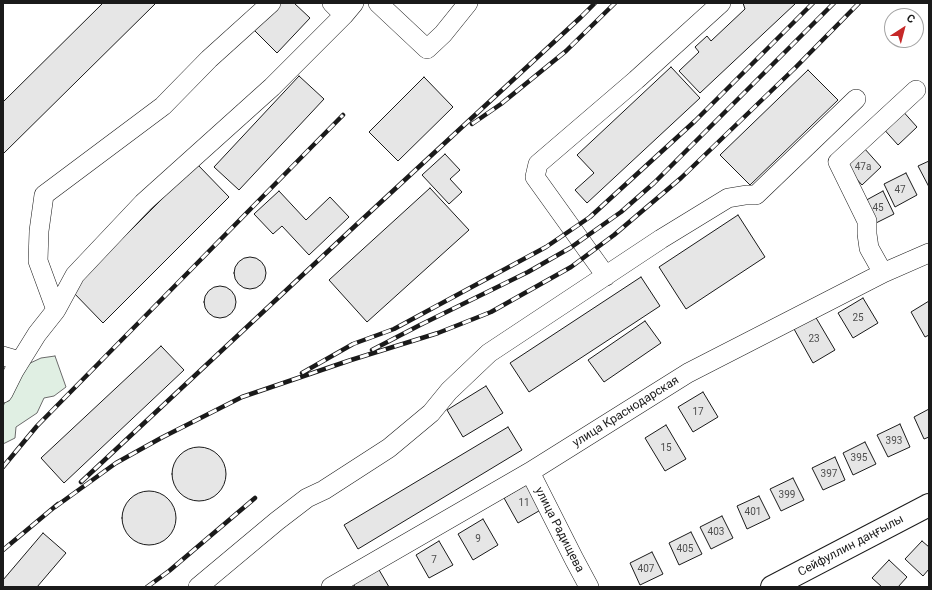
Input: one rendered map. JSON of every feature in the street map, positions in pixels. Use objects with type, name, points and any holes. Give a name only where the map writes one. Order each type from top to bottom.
[{"type":"main road","name":"Сейфуллин даңғылы","points":[[772,587],[929,505]]},
{"type":"street","points":[[56,310],[38,261],[39,231],[44,196],[164,106],[209,59],[271,3]]},
{"type":"street","points":[[378,3],[427,50],[468,3]]},
{"type":"street","points":[[606,276],[535,177],[538,164],[636,80],[720,3]]},
{"type":"street","points":[[3,393],[12,359],[37,334],[56,310],[75,275],[143,203],[272,87],[343,7]]},
{"type":"street","points":[[883,273],[869,248],[867,221],[838,162],[916,90]]},
{"type":"street","points":[[198,587],[271,526],[308,498],[324,490],[389,448],[431,413],[449,391],[489,353],[661,239],[728,198],[756,195],[856,99]]},
{"type":"street","name":"улица Краснодарская","points":[[331,587],[530,472],[688,373],[883,273],[929,253]]},
{"type":"street","name":"улица Радищева","points":[[530,472],[589,587]]},
{"type":"green space","points":[[55,356],[66,387],[54,396],[44,398],[37,413],[16,427],[15,438],[3,444],[3,406],[26,365],[41,358]]},
{"type":"building","points":[[103,3],[156,3],[3,154],[3,102]]},
{"type":"building","points":[[280,3],[294,3],[310,18],[277,53],[254,30]]},
{"type":"building","points":[[743,3],[796,3],[700,93],[679,71],[699,52],[695,47],[707,36],[711,41],[745,9]]},
{"type":"building","points":[[671,67],[700,98],[587,203],[575,190],[594,173],[577,155]]},
{"type":"building","points":[[808,70],[838,100],[750,185],[720,155]]},
{"type":"building","points":[[299,76],[324,99],[239,190],[214,167]]},
{"type":"building","points":[[424,77],[453,107],[398,161],[369,132]]},
{"type":"building","points":[[900,108],[917,127],[898,145],[881,126]]},
{"type":"building","points":[[864,148],[881,167],[862,185],[845,166]]},
{"type":"building","points":[[445,154],[460,170],[450,179],[462,192],[449,204],[422,175]]},
{"type":"building","points":[[929,161],[929,187],[918,166]]},
{"type":"building","points":[[197,164],[229,197],[103,323],[71,290]]},
{"type":"building","points":[[906,173],[917,195],[895,207],[884,184]]},
{"type":"building","points":[[430,188],[469,230],[367,322],[329,280]]},
{"type":"building","points":[[279,191],[306,220],[330,197],[349,217],[309,255],[282,226],[273,234],[254,214]]},
{"type":"building","points":[[883,191],[894,214],[872,225],[861,203]]},
{"type":"building","points":[[738,215],[765,257],[686,309],[659,267]]},
{"type":"building","points":[[250,257],[261,262],[266,273],[261,284],[250,289],[239,284],[234,273],[239,262]]},
{"type":"building","points":[[641,277],[660,306],[529,392],[510,363]]},
{"type":"building","points":[[220,286],[231,291],[236,302],[231,313],[220,318],[209,313],[204,302],[209,291]]},
{"type":"building","points":[[863,298],[878,323],[853,338],[838,313]]},
{"type":"building","points":[[929,301],[929,335],[925,337],[911,312]]},
{"type":"building","points":[[815,316],[835,350],[813,363],[794,329]]},
{"type":"building","points":[[645,321],[661,343],[604,382],[588,360]]},
{"type":"building","points":[[161,346],[184,370],[64,483],[41,458]]},
{"type":"building","points":[[486,386],[503,413],[463,437],[447,410]]},
{"type":"building","points":[[703,392],[718,417],[693,432],[678,407]]},
{"type":"building","points":[[929,409],[929,437],[924,439],[914,417]]},
{"type":"building","points":[[900,424],[910,447],[888,457],[877,435]]},
{"type":"building","points":[[666,425],[686,459],[665,471],[645,438]]},
{"type":"building","points":[[508,427],[522,450],[358,549],[344,525]]},
{"type":"building","points":[[865,442],[876,464],[853,475],[843,453]]},
{"type":"building","points":[[199,447],[209,449],[218,455],[224,464],[226,474],[224,484],[218,493],[209,499],[199,501],[189,499],[180,493],[174,484],[172,474],[174,464],[180,455],[189,449]]},
{"type":"building","points":[[835,457],[845,480],[823,490],[812,468]]},
{"type":"building","points":[[793,478],[804,500],[781,511],[770,489]]},
{"type":"building","points":[[529,483],[544,508],[518,523],[504,498]]},
{"type":"building","points":[[149,491],[159,493],[168,499],[174,508],[176,518],[174,528],[168,537],[159,543],[149,545],[139,543],[130,537],[124,528],[122,518],[124,508],[130,499],[139,493]]},
{"type":"building","points":[[759,496],[770,518],[747,529],[737,506]]},
{"type":"building","points":[[722,516],[733,538],[711,549],[700,527]]},
{"type":"building","points":[[483,519],[498,545],[473,560],[458,534]]},
{"type":"building","points":[[691,532],[702,554],[679,565],[669,543]]},
{"type":"building","points":[[43,533],[66,553],[37,587],[3,587],[3,580]]},
{"type":"building","points":[[439,541],[453,565],[429,578],[416,555]]},
{"type":"building","points":[[922,541],[929,547],[929,569],[923,576],[905,559]]},
{"type":"building","points":[[652,552],[663,574],[640,585],[630,563]]},
{"type":"building","points":[[889,560],[907,577],[898,587],[882,587],[872,578]]},
{"type":"building","points":[[375,563],[389,587],[355,587],[350,577]]},
{"type":"railway","points":[[81,482],[595,3]]},
{"type":"railway","points":[[472,124],[501,104],[566,51],[615,3]]},
{"type":"railway","points":[[302,373],[353,344],[394,329],[546,247],[590,217],[695,121],[813,3]]},
{"type":"railway","points":[[372,350],[528,272],[570,248],[621,212],[654,183],[834,3]]},
{"type":"railway","points":[[55,507],[116,463],[161,438],[242,397],[351,360],[438,333],[491,312],[571,267],[614,235],[681,178],[795,68],[859,3]]},
{"type":"railway","points":[[3,467],[37,426],[343,115]]},
{"type":"railway","points":[[147,587],[169,571],[255,498]]},
{"type":"railway","points":[[3,550],[58,504]]}]
